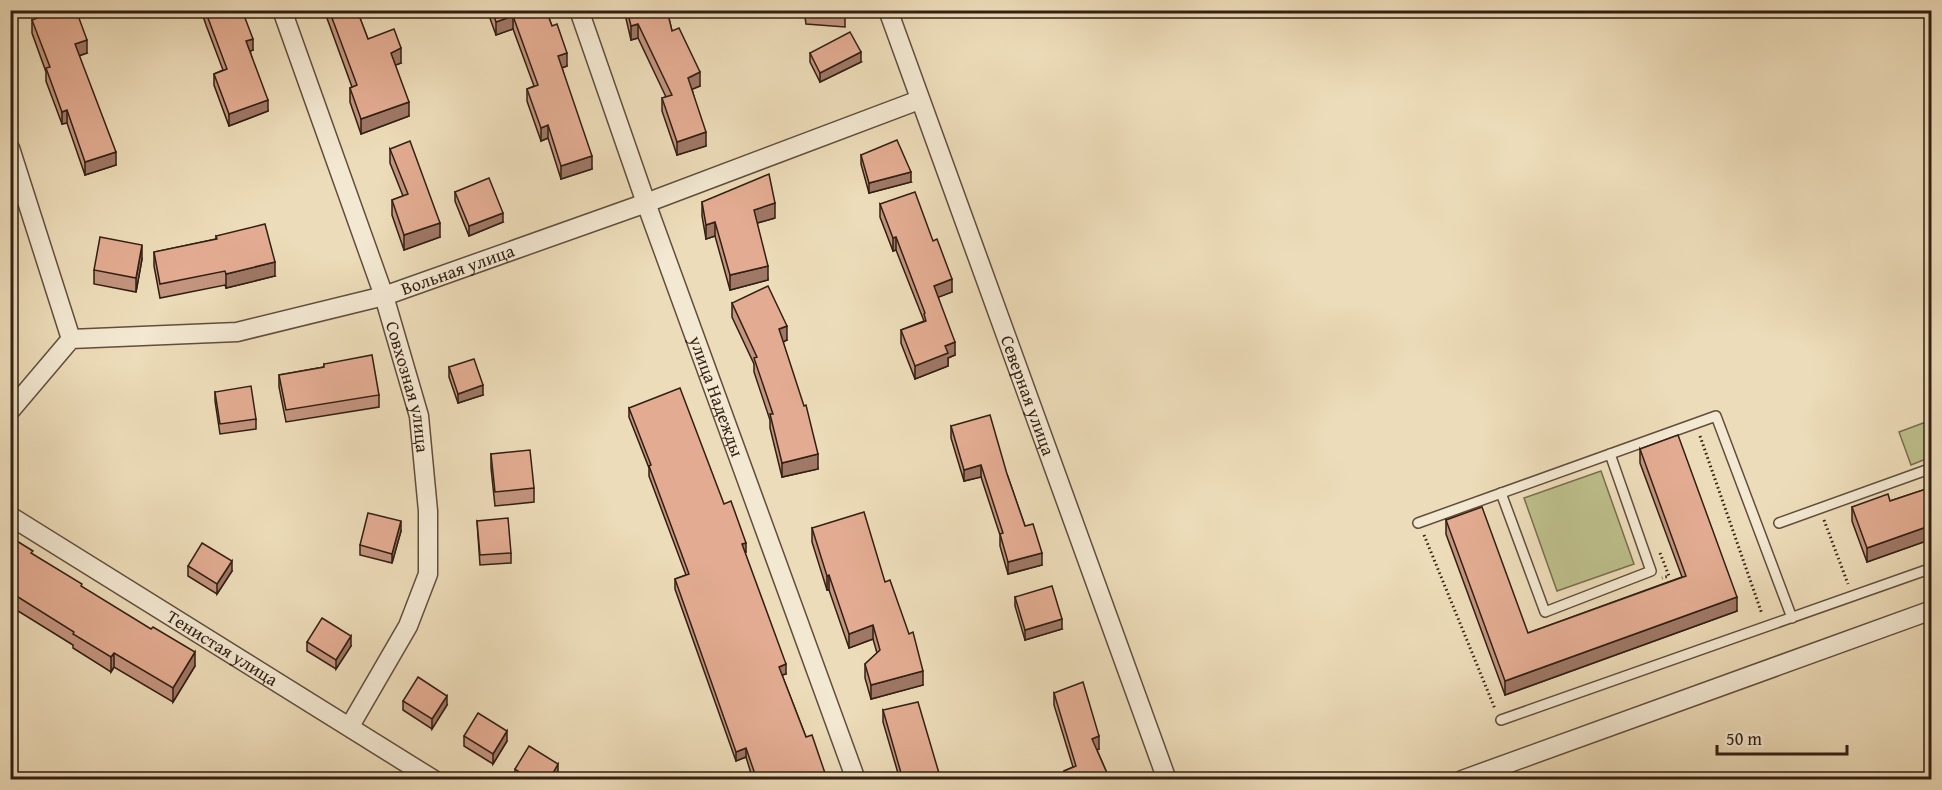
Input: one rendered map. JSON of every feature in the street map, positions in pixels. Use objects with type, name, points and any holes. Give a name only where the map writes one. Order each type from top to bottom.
[{"type":"street","name":"Совхозная улица","points":[[282,10],[384,296],[419,416],[428,511],[428,574],[408,626],[350,726]]},
{"type":"street","name":"улица Надежды","points":[[579,10],[646,203],[856,780]]},
{"type":"street","name":"Северная улица","points":[[888,10],[1167,780]]},
{"type":"street","name":"Вольная улица","points":[[71,339],[237,332],[384,296],[646,203],[919,100]]},
{"type":"street","points":[[10,148],[71,339],[10,411]]},
{"type":"street","name":"Тенистая улица","points":[[10,516],[434,780]]},
{"type":"street","points":[[1462,780],[1932,610]]},
{"type":"lane","points":[[1418,523],[1716,416],[1792,618]]},
{"type":"lane","points":[[1501,493],[1545,612],[1652,571],[1610,454]]},
{"type":"lane","points":[[1779,523],[1932,468]]},
{"type":"lane","points":[[1501,720],[1932,567]]},
{"type":"path","points":[[1822,517],[1848,584],[1858,580]]},
{"type":"green space","points":[[1931,420],[1931,457],[1911,465],[1899,432]]},
{"type":"green space","points":[[1601,471],[1634,564],[1557,591],[1524,498]]},
{"type":"building","points":[[58,10],[76,10],[87,40],[75,44],[116,152],[85,162],[67,110],[62,112],[46,68],[50,67],[32,20]]},
{"type":"building","points":[[205,10],[242,10],[253,39],[246,41],[268,100],[229,114],[214,74],[227,69]]},
{"type":"building","points":[[329,10],[357,10],[368,39],[394,29],[401,48],[391,53],[409,102],[361,119],[350,88],[357,85]]},
{"type":"building","points":[[492,10],[546,10],[552,26],[557,24],[567,53],[558,56],[592,156],[561,166],[548,125],[541,128],[527,89],[538,85],[513,16],[496,22]]},
{"type":"building","points":[[627,10],[667,10],[672,31],[679,28],[700,72],[688,78],[706,132],[677,142],[662,98],[672,95],[638,24],[631,26]]},
{"type":"building","points":[[845,10],[845,14],[806,11]]},
{"type":"building","points":[[850,32],[861,52],[820,73],[810,53]]},
{"type":"building","points":[[897,140],[911,172],[869,183],[861,155]]},
{"type":"building","points":[[410,141],[440,223],[404,235],[392,200],[408,194],[390,149]]},
{"type":"building","points":[[769,174],[775,203],[754,210],[768,266],[730,275],[715,222],[706,225],[702,202]]},
{"type":"building","points":[[489,178],[503,213],[469,226],[455,192]]},
{"type":"building","points":[[915,192],[933,241],[937,239],[952,279],[934,286],[955,342],[945,346],[948,353],[915,366],[901,330],[926,321],[925,313],[896,237],[893,238],[880,204]]},
{"type":"building","points":[[265,224],[275,262],[226,274],[225,271],[160,284],[154,252],[217,239],[216,236]]},
{"type":"building","points":[[100,237],[142,245],[136,278],[94,270]]},
{"type":"building","points":[[768,286],[787,326],[779,329],[804,406],[806,405],[818,454],[782,463],[770,414],[773,414],[754,358],[757,357],[732,303]]},
{"type":"building","points":[[372,355],[379,395],[286,410],[279,375]]},
{"type":"building","points":[[474,359],[483,385],[458,394],[449,367]]},
{"type":"building","points":[[251,386],[256,419],[220,424],[215,392]]},
{"type":"building","points":[[680,388],[724,504],[731,501],[746,543],[742,544],[786,664],[779,667],[806,737],[812,735],[827,779],[757,780],[746,748],[736,752],[675,579],[689,574],[629,408]]},
{"type":"building","points":[[990,415],[1025,526],[1033,524],[1042,553],[1008,562],[1000,534],[1003,533],[981,465],[964,470],[951,426]]},
{"type":"building","points":[[1678,435],[1737,597],[1505,681],[1446,520],[1482,507],[1528,633],[1686,576],[1640,449]]},
{"type":"building","points":[[530,450],[534,488],[495,492],[491,454]]},
{"type":"building","points":[[1932,487],[1932,525],[1867,548],[1852,507],[1888,494],[1890,501]]},
{"type":"building","points":[[864,512],[885,582],[890,580],[909,634],[913,632],[923,671],[871,685],[865,664],[880,650],[873,625],[849,634],[812,528]]},
{"type":"building","points":[[368,513],[401,521],[392,554],[360,545]]},
{"type":"building","points":[[508,518],[511,553],[480,555],[477,521]]},
{"type":"building","points":[[12,538],[33,551],[31,553],[82,584],[81,586],[151,629],[153,627],[195,652],[173,688],[114,653],[111,657],[10,592],[10,540]]},
{"type":"building","points":[[202,543],[232,561],[217,584],[188,566]]},
{"type":"building","points":[[1052,586],[1062,619],[1025,630],[1015,597]]},
{"type":"building","points":[[322,618],[351,636],[336,660],[307,642]]},
{"type":"building","points":[[418,677],[447,696],[432,719],[403,701]]},
{"type":"building","points":[[1083,682],[1099,736],[1092,739],[1110,780],[1067,780],[1064,771],[1076,766],[1054,693]]},
{"type":"building","points":[[918,702],[941,780],[903,780],[883,710]]},
{"type":"building","points":[[478,713],[507,731],[493,754],[464,736]]},
{"type":"building","points":[[529,746],[558,764],[549,780],[531,780],[515,769]]},
{"type":"building","points":[[583,774],[592,780],[579,780]]}]
